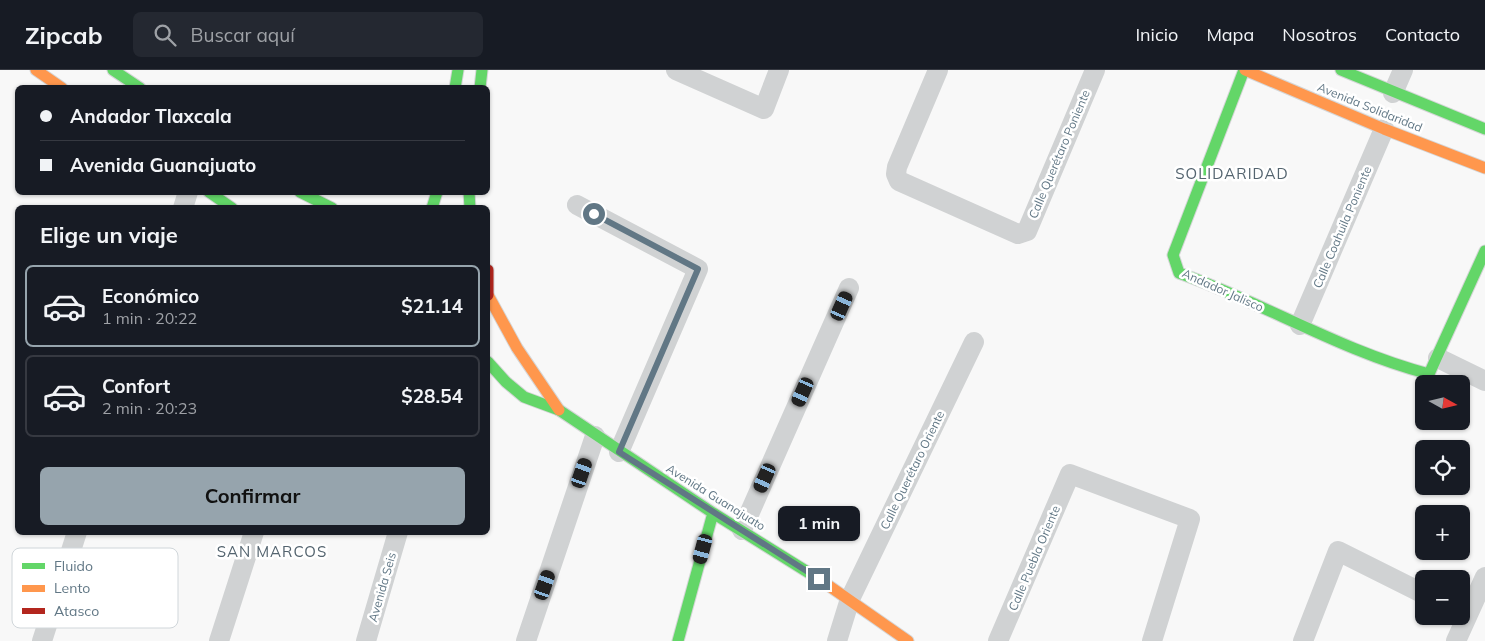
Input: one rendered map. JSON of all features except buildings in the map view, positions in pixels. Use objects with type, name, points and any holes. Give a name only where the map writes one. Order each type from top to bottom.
[{"type":"street","points":[[36,70],[58,85]]},
{"type":"street","points":[[113,70],[136,85]]},
{"type":"street","points":[[456,85],[458,70]]},
{"type":"street","points":[[480,85],[482,70]]},
{"type":"street","points":[[676,70],[764,109],[779,70]]},
{"type":"street","name":"Calle Querétaro Poniente","points":[[938,70],[896,174],[899,181],[1018,234],[1027,231],[1096,70]]},
{"type":"street","name":"Avenida Solidaridad","points":[[1245,70],[1384,129],[1485,168]]},
{"type":"street","name":"Andador Jalisco","points":[[1245,70],[1173,255],[1179,273],[1209,282],[1300,325],[1394,365],[1429,374],[1438,358]]},
{"type":"street","name":"Avenida Solidaridad","points":[[1341,70],[1393,93],[1485,129]]},
{"type":"street","points":[[1393,93],[1403,70]]},
{"type":"street","name":"Calle Coahuila Poniente","points":[[1300,325],[1384,129]]},
{"type":"street","points":[[213,195],[228,205]]},
{"type":"street","points":[[306,195],[326,205]]},
{"type":"street","points":[[577,204],[698,269],[619,452]]},
{"type":"street","points":[[1485,251],[1438,358],[1485,381]]},
{"type":"street","points":[[742,530],[849,288]]},
{"type":"street","name":"Avenida Guanajuato","points":[[490,299],[516,348],[559,410]]},
{"type":"street","name":"Calle Querétaro Oriente","points":[[837,641],[850,599],[974,342]]},
{"type":"street","name":"Avenida Guanajuato","points":[[490,364],[506,382],[524,397],[559,410],[619,452],[850,599],[908,641]]},
{"type":"street","points":[[526,641],[595,436]]},
{"type":"street","name":"Calle Puebla Oriente","points":[[998,641],[1070,474],[1190,519],[1152,641]]},
{"type":"street","points":[[678,641],[713,513]]},
{"type":"street","points":[[72,548],[76,535]]},
{"type":"street","points":[[219,641],[253,535]]},
{"type":"street","name":"Avenida Seis","points":[[366,641],[397,535]]},
{"type":"street","points":[[1303,641],[1338,552],[1415,590]]},
{"type":"street","points":[[1470,605],[1483,588]]},
{"type":"street","points":[[1456,641],[1461,625]]},
{"type":"street","points":[[42,641],[46,628]]},
{"type":"traffic: fast","points":[[113,70],[136,85]]},
{"type":"traffic: fast","points":[[456,85],[458,70]]},
{"type":"traffic: fast","points":[[480,85],[482,70]]},
{"type":"traffic: fast","points":[[1244,70],[1173,255],[1179,273],[1242,298],[1365,353],[1429,374],[1485,251]]},
{"type":"traffic: fast","points":[[1341,70],[1485,129]]},
{"type":"traffic: fast","points":[[213,195],[228,205]]},
{"type":"traffic: fast","points":[[306,195],[326,205]]},
{"type":"traffic: fast","points":[[433,205],[436,195]]},
{"type":"traffic: fast","points":[[469,195],[470,205]]},
{"type":"traffic: fast","points":[[490,364],[506,382],[524,397],[559,410],[713,513],[822,581]]},
{"type":"traffic: fast","points":[[678,641],[713,513]]},
{"type":"traffic: slow","points":[[36,70],[58,85]]},
{"type":"traffic: slow","points":[[1245,70],[1384,129],[1485,168]]},
{"type":"traffic: slow","points":[[490,299],[517,348],[559,410]]},
{"type":"traffic: slow","points":[[822,581],[908,641]]},
{"type":"district","name":"SOLIDARIDAD","points":[[1232,173]]},
{"type":"district","name":"SAN MARCOS","points":[[272,551]]},
{"type":"route","points":[[594,214],[698,269],[619,452],[819,579]]}]
